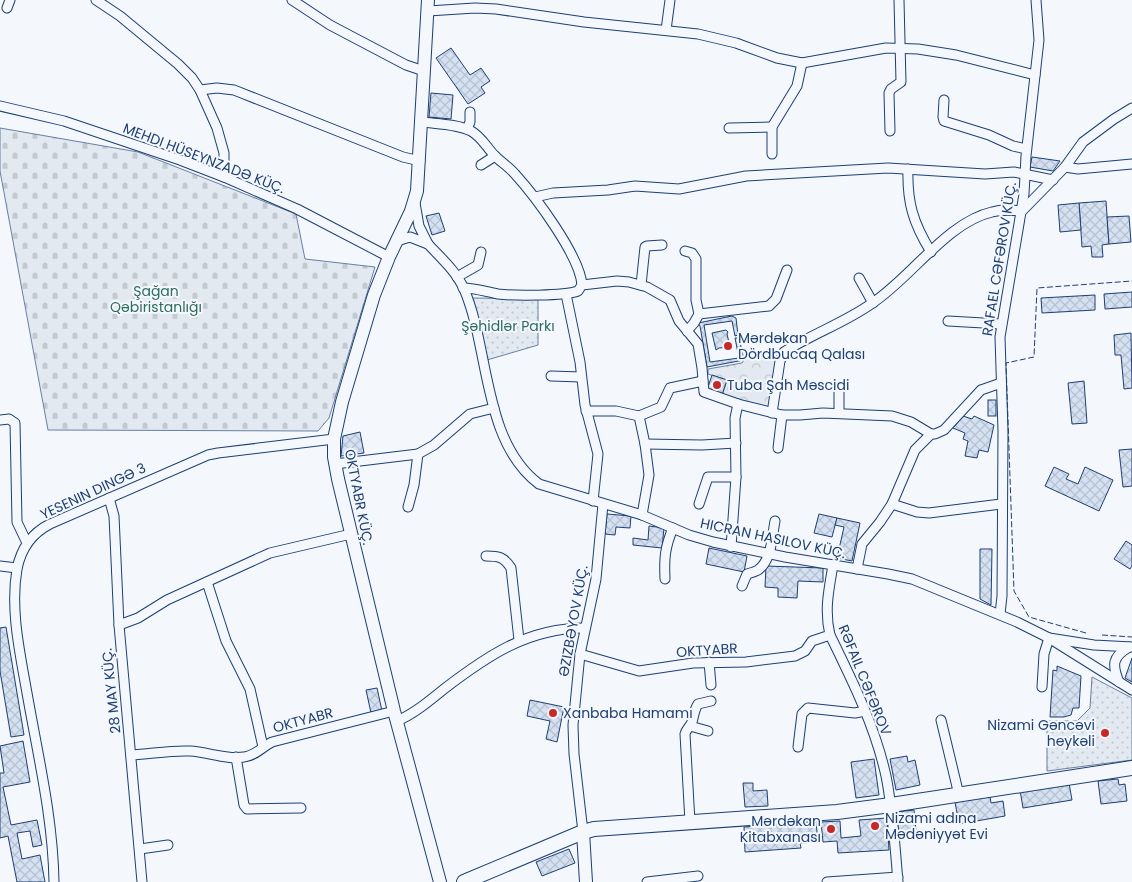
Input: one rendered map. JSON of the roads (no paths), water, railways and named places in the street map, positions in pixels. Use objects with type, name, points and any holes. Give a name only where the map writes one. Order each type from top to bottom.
[{"type":"main road","points":[[464,882],[583,832],[600,829],[814,814],[891,805],[1132,768]]},
{"type":"street","points":[[96,0],[120,16],[178,64],[200,90],[217,128],[224,152],[224,177]]},
{"type":"street","points":[[292,0],[339,29],[406,65],[424,71]]},
{"type":"street","points":[[666,30],[670,0]]},
{"type":"street","points":[[890,131],[889,93],[891,89],[901,82],[899,0]]},
{"type":"street","name":"RAFAEL CƏFƏROV KÜÇ.","points":[[1000,614],[1002,596],[1001,504],[1003,431],[1001,324],[1022,211],[1026,174],[1026,149],[1039,40],[1036,0]]},
{"type":"street","points":[[428,6],[496,9],[576,21],[666,30],[736,42],[778,58],[802,63],[867,50],[900,47],[956,55],[1035,76]]},
{"type":"street","name":"OKTYABR KÜÇ.","points":[[428,6],[420,161],[415,200],[389,257],[364,325],[342,402],[334,439],[335,464],[350,534],[395,716],[440,882]]},
{"type":"street","points":[[772,154],[772,127],[798,86],[802,63]]},
{"type":"street","points":[[200,90],[217,88],[234,90],[403,157],[420,161]]},
{"type":"street","points":[[944,100],[944,120],[989,135],[1013,146],[1026,149]]},
{"type":"street","name":"MEHDI HÜSEYNZADƏ KÜÇ.","points":[[0,106],[64,121],[180,160],[224,177],[297,209],[389,257]]},
{"type":"street","points":[[778,448],[777,414],[780,362],[784,352],[873,303],[964,224],[1000,210],[1022,211],[1065,167],[1083,142],[1132,108]]},
{"type":"street","points":[[467,129],[470,122],[470,112]]},
{"type":"street","points":[[422,122],[467,129],[477,135],[494,156],[514,172],[535,197],[572,256],[582,285],[578,291],[566,294],[502,294],[476,288],[463,288]]},
{"type":"street","points":[[729,128],[772,127]]},
{"type":"street","points":[[481,165],[494,156]]},
{"type":"street","points":[[1065,167],[1078,169],[1132,164]]},
{"type":"street","points":[[535,197],[558,192],[608,190],[635,186],[679,188],[746,176],[888,168],[985,174],[1006,172],[1053,180]]},
{"type":"street","points":[[908,169],[909,202],[931,252]]},
{"type":"street","name":"HICRAN HASILOV KÜÇ.","points":[[415,200],[419,226],[428,244],[457,277],[463,288],[473,318],[494,408],[508,445],[534,480],[546,487],[642,515],[700,539],[768,554],[912,579],[1000,614],[1049,638],[1132,690]]},
{"type":"street","points":[[404,226],[411,224],[419,226]]},
{"type":"street","points":[[397,240],[410,237],[428,244]]},
{"type":"street","points":[[641,285],[645,247],[662,245]]},
{"type":"street","points":[[686,251],[692,253],[696,259],[696,300],[699,314],[687,331]]},
{"type":"street","points":[[457,277],[478,265],[481,252]]},
{"type":"street","points":[[699,314],[769,306],[776,299],[787,270]]},
{"type":"street","points":[[859,278],[873,303]]},
{"type":"street","points":[[582,285],[617,281],[641,285],[670,300],[679,321],[698,344],[704,390],[707,394],[777,414],[839,413],[892,416],[911,422],[931,434],[940,433],[981,390],[1001,383]]},
{"type":"street","points":[[566,294],[580,362],[586,411],[598,454],[593,501]]},
{"type":"street","points":[[948,321],[1001,324]]},
{"type":"street","points":[[551,376],[581,378]]},
{"type":"street","points":[[586,411],[616,411],[639,416],[661,407],[670,388],[703,381]]},
{"type":"street","points":[[839,388],[839,413]]},
{"type":"street","points":[[731,546],[736,477],[735,414],[738,404]]},
{"type":"street","points":[[335,464],[418,454],[434,445],[470,414],[494,408]]},
{"type":"street","points":[[639,416],[645,444],[648,475],[642,515]]},
{"type":"street","points":[[0,420],[9,419],[15,422],[18,522],[27,543]]},
{"type":"street","points":[[857,569],[862,544],[892,504],[915,450],[931,434]]},
{"type":"street","points":[[54,882],[48,808],[16,629],[15,598],[17,568],[27,543],[42,528],[208,455],[334,439]]},
{"type":"street","points":[[645,444],[702,445],[736,443]]},
{"type":"street","points":[[408,507],[414,485],[418,454]]},
{"type":"street","points":[[699,504],[708,477],[736,477]]},
{"type":"street","name":"28 MAY KÜÇ.","points":[[109,498],[114,516],[119,625],[142,882]]},
{"type":"street","name":"ƏZIZBƏYOV KÜÇ.","points":[[583,832],[573,738],[580,654],[584,628],[596,579],[603,504]]},
{"type":"street","points":[[892,504],[917,512],[930,513],[1001,504]]},
{"type":"street","points":[[742,586],[747,574],[757,570],[768,554],[775,521]]},
{"type":"street","points":[[665,579],[664,557],[667,542],[673,528]]},
{"type":"street","points":[[119,625],[138,618],[167,600],[270,553],[350,534]]},
{"type":"street","points":[[486,556],[501,557],[505,559],[511,568],[519,640]]},
{"type":"street","name":"RƏFAIL CƏFƏROV","points":[[833,565],[826,607],[830,634],[865,711],[884,770],[891,805],[898,880]]},
{"type":"street","points":[[0,566],[17,568]]},
{"type":"street","points":[[207,582],[226,641],[250,689],[263,747]]},
{"type":"street","name":"OKTYABR","points":[[131,755],[190,751],[246,757],[263,747],[284,739],[395,716],[410,715],[480,663],[519,640],[556,630],[584,628]]},
{"type":"street","name":"OKTYABR","points":[[580,654],[639,670],[709,662],[746,662],[795,656],[805,651],[812,641],[830,634]]},
{"type":"street","points":[[1042,687],[1044,654],[1049,638],[1094,645],[1130,647]]},
{"type":"street","points":[[1119,682],[1115,672],[1115,662],[1118,654],[1130,647]]},
{"type":"street","points":[[709,662],[711,684]]},
{"type":"street","points":[[690,822],[685,734],[698,704],[711,701]]},
{"type":"street","points":[[798,747],[802,714],[808,708],[855,713],[865,711]]},
{"type":"street","points":[[940,720],[959,795]]},
{"type":"street","points":[[690,726],[708,731]]},
{"type":"street","points":[[236,757],[244,805],[247,808],[301,808]]},
{"type":"street","points":[[583,832],[586,882]]},
{"type":"street","points":[[140,849],[168,845]]},
{"type":"street","points":[[647,882],[698,876]]},
{"type":"street","points":[[827,882],[898,880]]},
{"type":"place","name":"Mərdəkan Dördbucaq Qalası","points":[[728,346]]},
{"type":"place","name":"Tuba Şah Məscidi","points":[[717,385]]},
{"type":"place","name":"Xanbaba Hamamı","points":[[553,713]]},
{"type":"place","name":"Nizami Gəncəvi heykəli","points":[[1105,733]]},
{"type":"place","name":"Nizami adına Mədəniyyət Evi","points":[[875,826]]},
{"type":"place","name":"Mərdəkan Kitabxanası","points":[[831,829]]},
{"type":"park label","name":"Şağan Qəbiristanlığı","points":[[156,300]]},
{"type":"park label","name":"Şəhidlər Parkı","points":[[508,326]]}]
